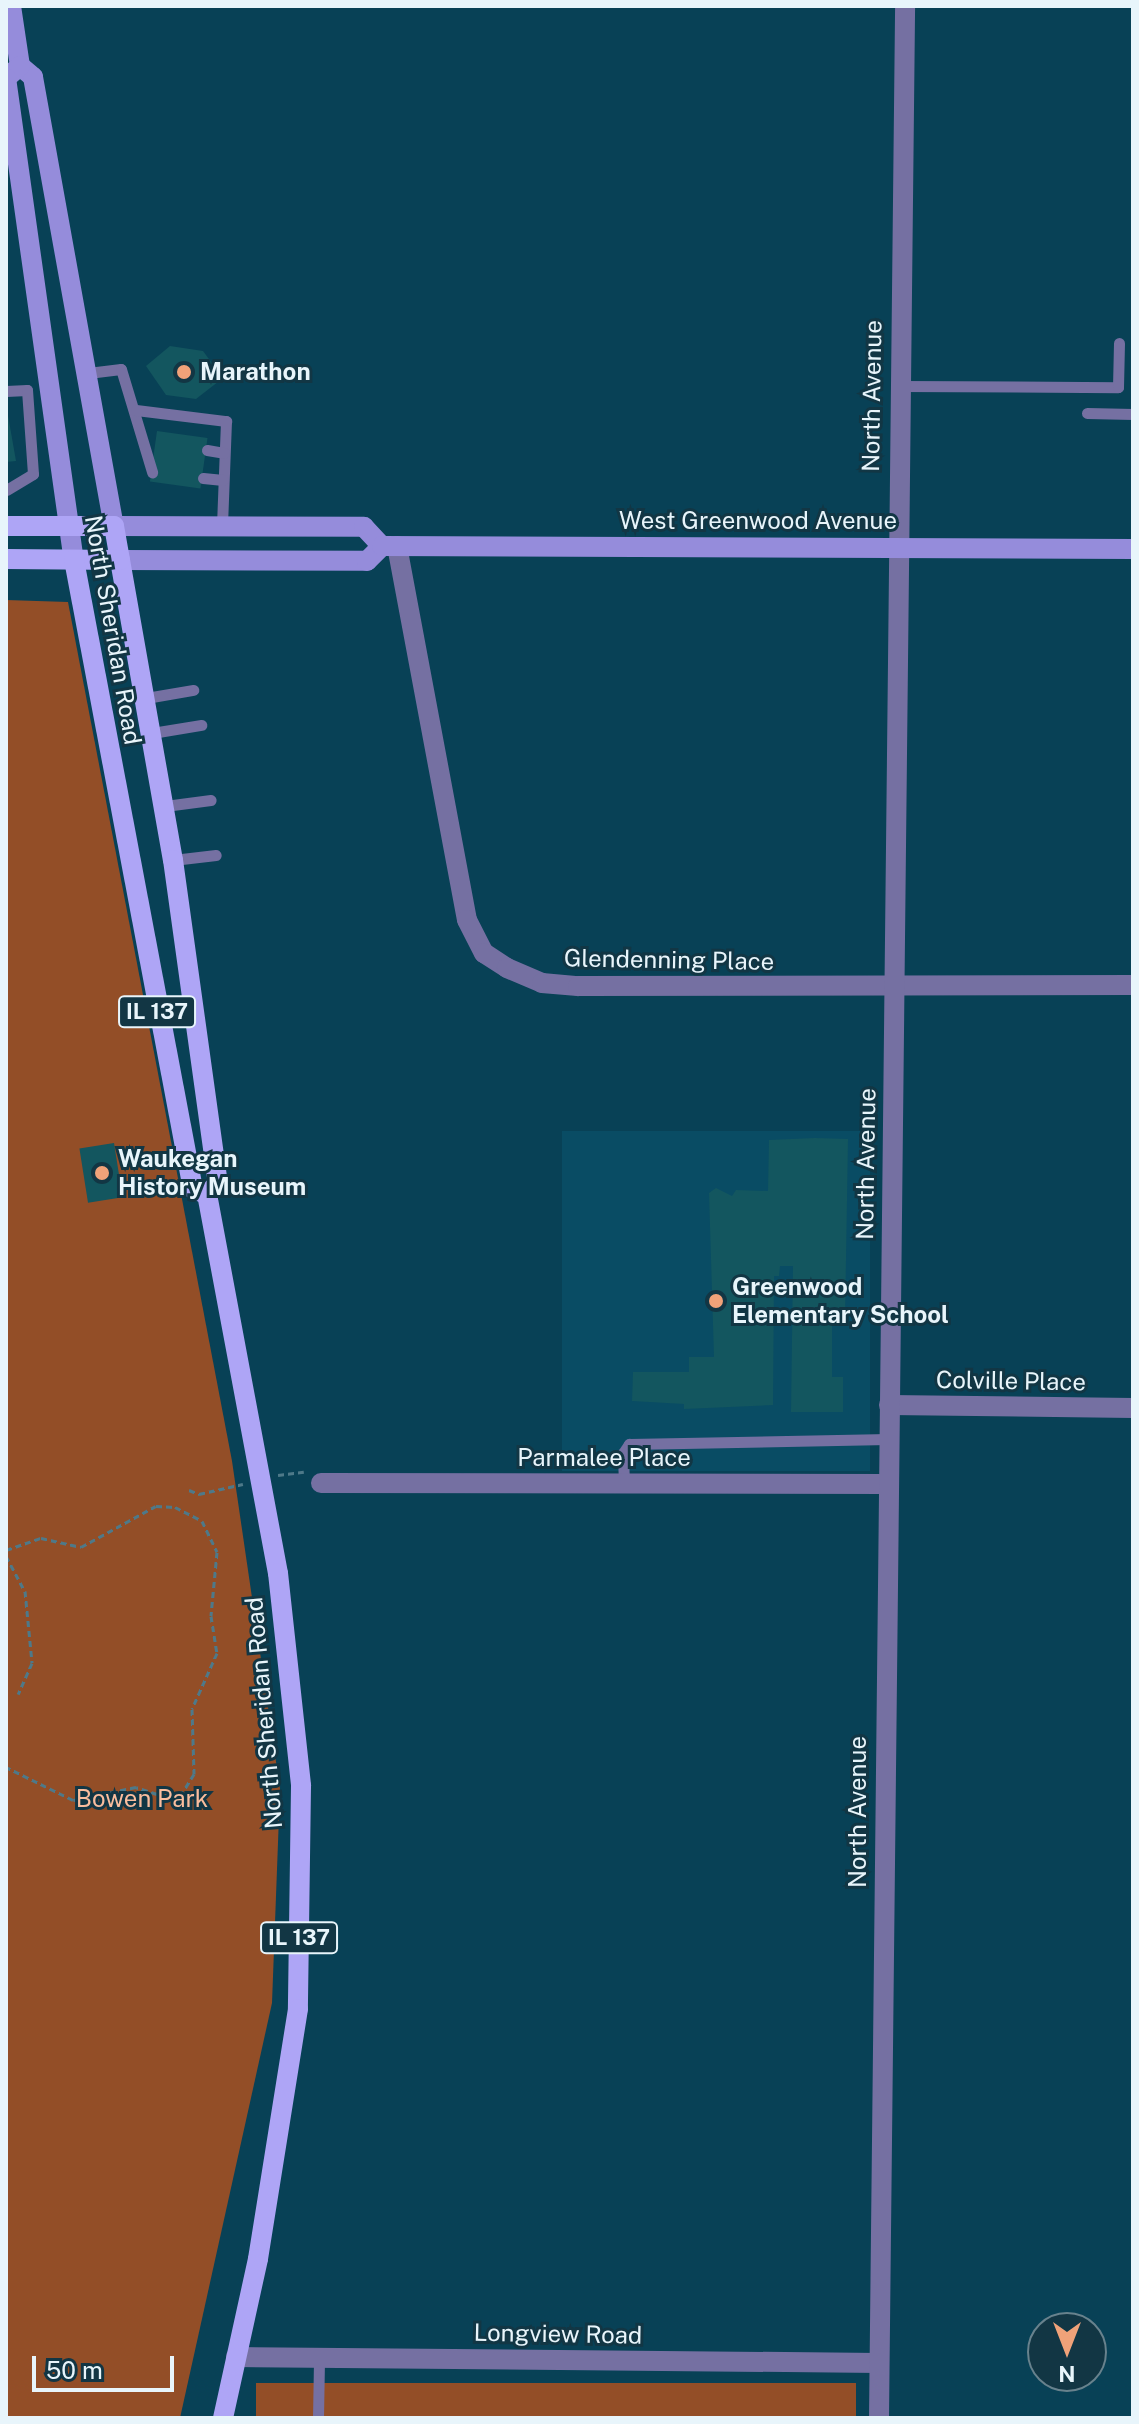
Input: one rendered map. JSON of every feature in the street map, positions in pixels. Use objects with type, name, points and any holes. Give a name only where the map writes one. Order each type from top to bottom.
[{"type":"main road","points":[[6,526],[114,526]]},
{"type":"main road","name":"North Sheridan Road","points":[[114,526],[173,860],[218,1184],[207,1194]]},
{"type":"main road","points":[[6,559],[120,560]]},
{"type":"main road","name":"North Sheridan Road","points":[[74,560],[193,1189],[207,1194]]},
{"type":"main road","name":"North Sheridan Road","points":[[207,1194],[278,1573],[301,1786],[298,2009],[258,2259],[223,2418]]},
{"type":"street","name":"North Sheridan Road","points":[[11,6],[20,66],[33,77],[114,526]]},
{"type":"street","name":"North Avenue","points":[[879,2418],[905,6]]},
{"type":"street","name":"North Sheridan Road","points":[[20,66],[6,78],[7,98],[74,560]]},
{"type":"street","points":[[114,526],[364,527],[390,546]]},
{"type":"street","name":"West Greenwood Avenue","points":[[120,560],[367,561],[390,546],[1133,549]]},
{"type":"street","name":"Glendenning Place","points":[[390,546],[467,920],[484,953],[542,983],[894,988],[1133,985]]},
{"type":"street","name":"Colville Place","points":[[889,1405],[1133,1408]]},
{"type":"street","name":"Parmalee Place","points":[[321,1483],[887,1484]]},
{"type":"street","name":"Longview Road","points":[[236,2357],[879,2363]]},
{"type":"lane","points":[[899,386],[1118,387],[1119,343]]},
{"type":"lane","points":[[88,373],[121,369],[136,410],[141,440],[152,472]]},
{"type":"lane","points":[[6,391],[27,390],[33,474],[6,490]]},
{"type":"lane","points":[[136,410],[226,421],[222,527]]},
{"type":"lane","points":[[1087,413],[1133,414]]},
{"type":"lane","points":[[30,427],[53,424]]},
{"type":"lane","points":[[141,440],[155,442]]},
{"type":"lane","points":[[207,450],[224,453]]},
{"type":"lane","points":[[203,478],[223,480]]},
{"type":"lane","points":[[146,698],[193,690]]},
{"type":"lane","points":[[152,733],[201,725]]},
{"type":"lane","points":[[165,806],[211,800]]},
{"type":"lane","points":[[173,860],[216,855]]},
{"type":"lane","points":[[624,1484],[623,1453],[629,1444],[888,1439]]},
{"type":"lane","points":[[318,2418],[319,2358]]},
{"type":"path","points":[[189,1490],[199,1494],[236,1486]]},
{"type":"path","points":[[6,1767],[73,1800],[136,1787],[157,1794],[182,1793],[194,1774],[192,1709],[217,1653],[211,1616],[217,1586],[212,1535],[202,1521],[175,1507],[137,1512],[98,1542],[81,1547],[41,1538],[6,1553],[25,1591],[32,1663],[18,1694]]},
{"type":"shaded area","name":"Greenwood Elementary School","points":[[562,1131],[870,1131],[870,1471],[562,1471]]},
{"type":"green space","name":"Bowen Park","points":[[6,600],[68,602],[232,1461],[280,1789],[272,2003],[180,2418],[6,2418]]},
{"type":"green space","points":[[256,2383],[856,2383],[856,2418],[256,2418]]},
{"type":"building","name":"Marathon","points":[[170,346],[203,351],[223,378],[196,399],[166,395],[146,366]]},
{"type":"building","points":[[6,404],[16,461],[6,462]]},
{"type":"building","name":"Marathon","points":[[157,431],[208,438],[200,489],[150,482]]},
{"type":"building","points":[[848,1139],[845,1319],[832,1319],[832,1377],[843,1377],[843,1412],[791,1412],[793,1266],[780,1266],[779,1276],[774,1276],[773,1405],[684,1409],[684,1404],[632,1401],[633,1372],[689,1372],[689,1357],[714,1357],[709,1193],[716,1188],[732,1196],[736,1190],[768,1191],[769,1140]]},
{"type":"building","name":"Waukegan History Museum","points":[[114,1143],[123,1197],[88,1203],[79,1148]]},
{"type":"place","name":"Marathon","points":[[184,372]]},
{"type":"place","name":"Waukegan History Museum","points":[[102,1173]]},
{"type":"place","name":"Greenwood Elementary School","points":[[716,1301]]}]
